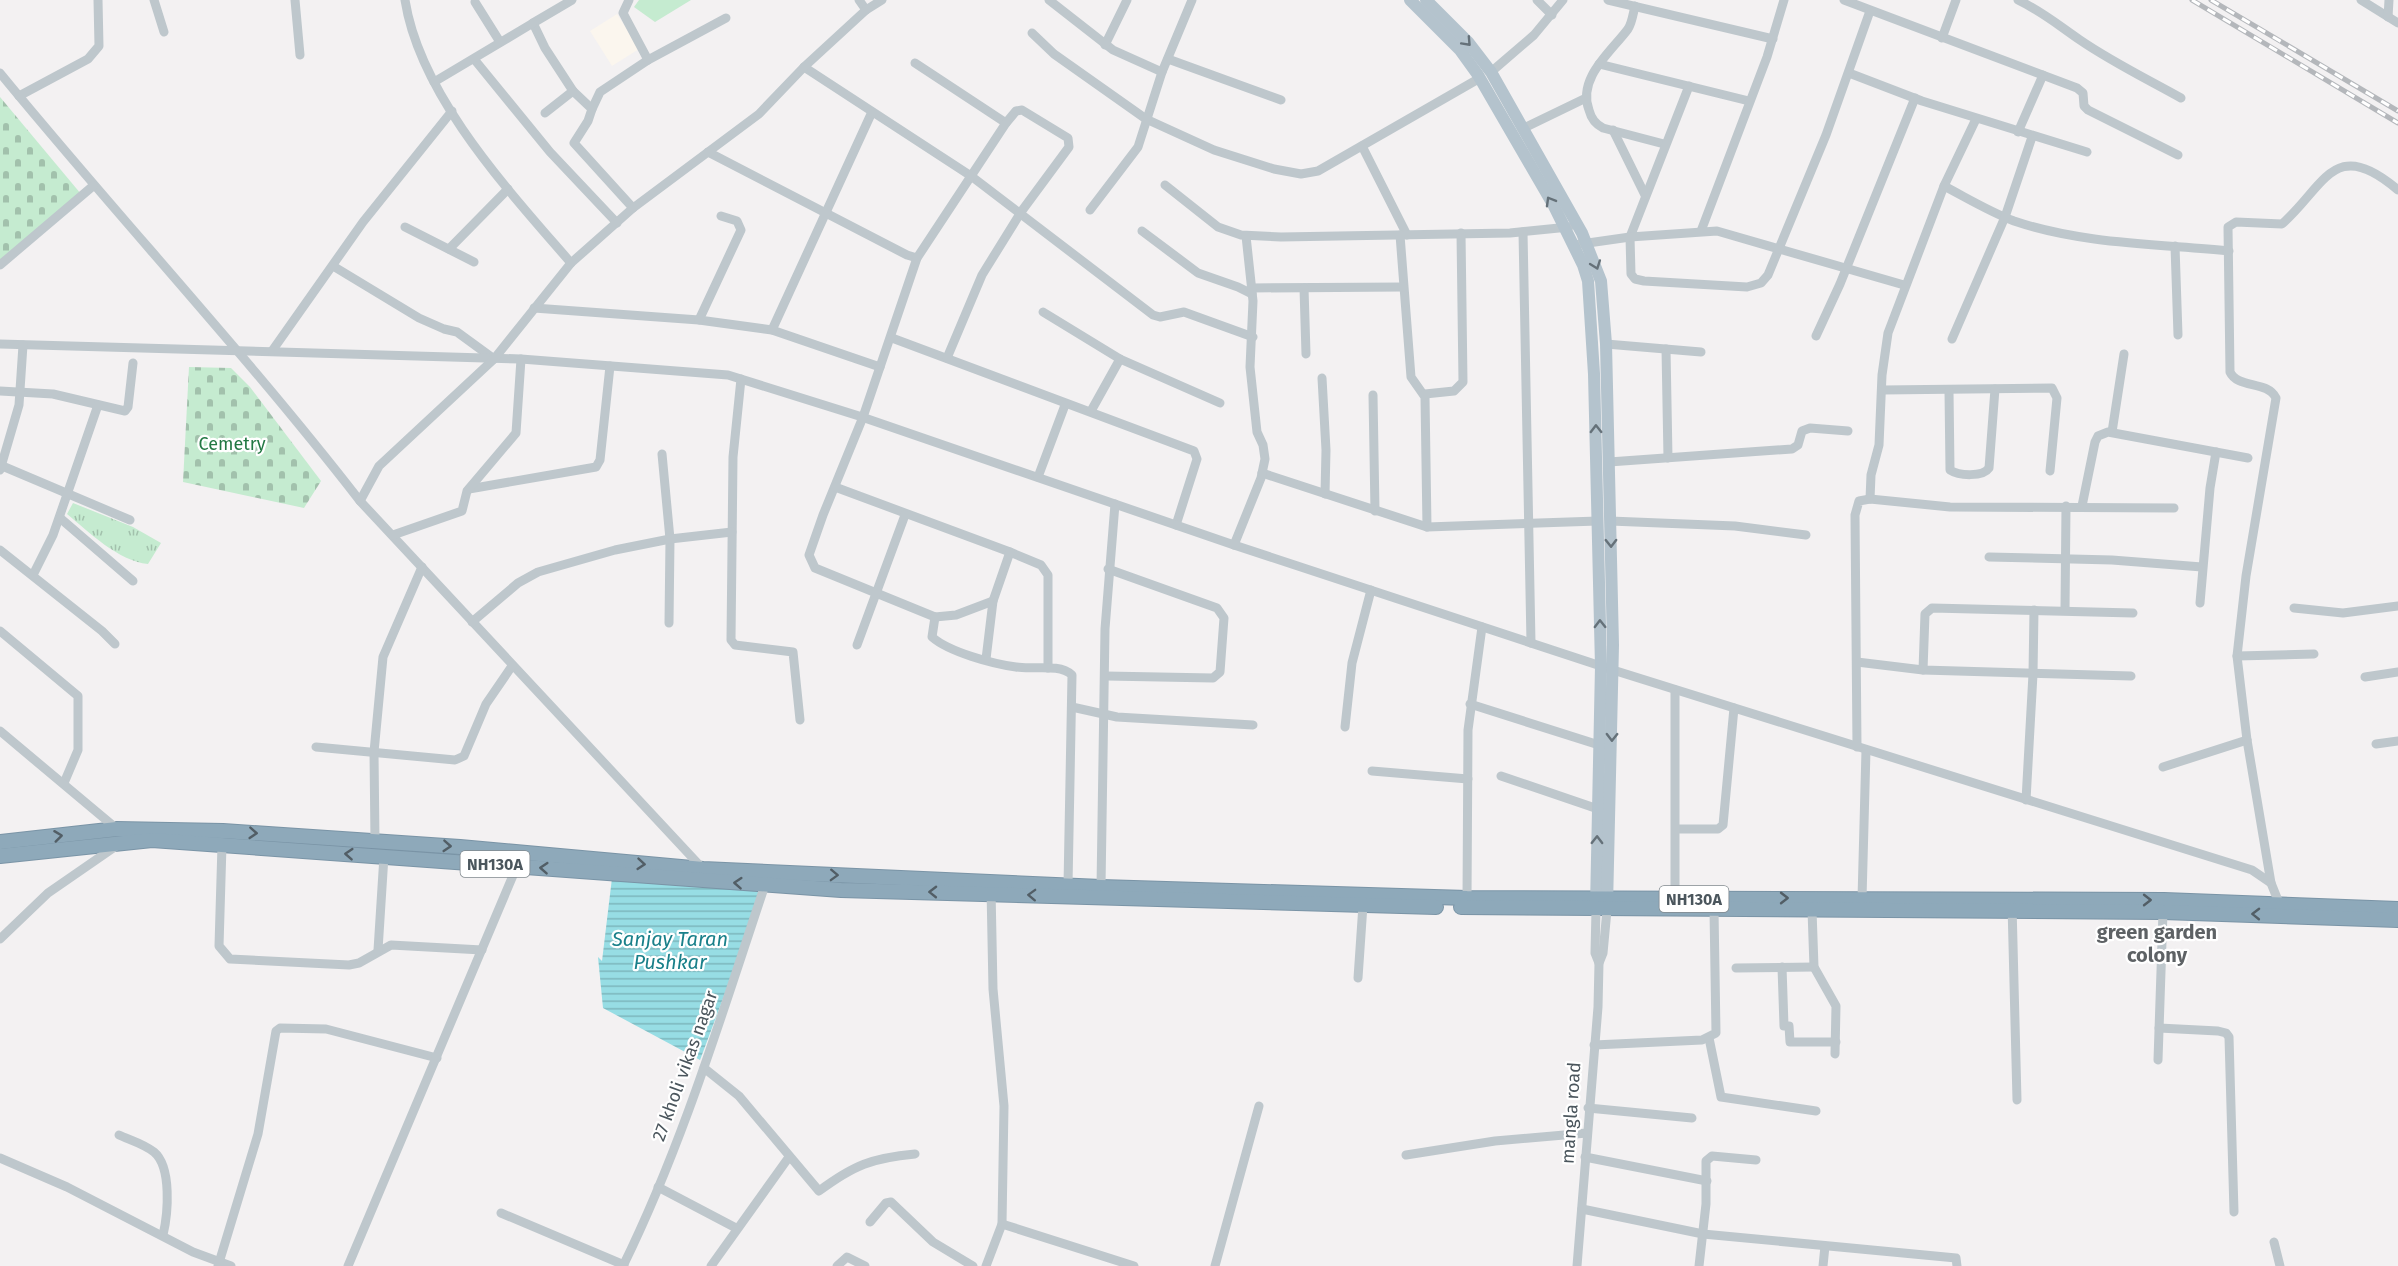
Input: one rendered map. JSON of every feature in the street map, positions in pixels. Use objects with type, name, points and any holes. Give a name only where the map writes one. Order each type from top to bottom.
[{"type":"highway","name":"NH130A","points":[[0,842],[117,829],[223,831],[375,841],[703,869],[991,887],[1285,898],[1467,898],[1714,909],[1818,906],[2279,903],[2398,909]]},
{"type":"highway","name":"NH130A","points":[[0,856],[152,840],[841,890],[1068,885],[1363,905],[1602,904],[1675,899],[1818,906],[1862,899],[2398,920]]},
{"type":"main road","points":[[1410,0],[1486,75],[1522,129],[1601,281],[1606,344],[1609,462],[1604,521],[1599,745],[1598,809],[1602,904]]},
{"type":"main road","points":[[1426,0],[1468,42],[1571,226]]},
{"type":"main road","points":[[1580,244],[1590,295],[1613,670],[1602,904]]},
{"type":"street","points":[[19,96],[88,59],[97,51],[99,46],[98,0]]},
{"type":"street","points":[[154,0],[164,32]]},
{"type":"street","points":[[295,0],[300,55]]},
{"type":"street","points":[[405,0],[408,20],[426,69],[452,111],[508,189],[571,263]]},
{"type":"street","points":[[434,82],[572,0]]},
{"type":"street","points":[[629,0],[623,13],[648,60]]},
{"type":"street","points":[[859,0],[866,10]]},
{"type":"street","points":[[360,501],[379,466],[494,359],[571,263],[633,208],[759,114],[804,67],[866,10],[882,0]]},
{"type":"street","points":[[1049,0],[1105,45],[1162,72]]},
{"type":"street","points":[[1105,45],[1127,0]]},
{"type":"street","points":[[1090,210],[1134,156],[1142,139],[1146,119],[1162,72],[1192,0]]},
{"type":"street","points":[[1537,0],[1552,15]]},
{"type":"street","points":[[1032,33],[1054,54],[1146,119],[1214,150],[1288,172],[1318,171],[1486,75],[1534,35],[1563,0]]},
{"type":"street","points":[[1608,0],[1773,39]]},
{"type":"street","points":[[1701,231],[1773,39],[1784,0]]},
{"type":"street","points":[[1844,0],[2080,89],[2088,110],[2178,155]]},
{"type":"street","points":[[1942,38],[1956,0]]},
{"type":"street","points":[[2018,0],[2045,14],[2115,62],[2181,98]]},
{"type":"street","points":[[2361,0],[2398,23]]},
{"type":"street","points":[[2388,17],[2389,0]]},
{"type":"street","points":[[475,2],[500,42]]},
{"type":"street","points":[[1635,6],[1630,26],[1599,64],[1591,78],[1586,98],[1595,123],[1664,144]]},
{"type":"street","points":[[1689,86],[1664,144],[1630,237],[1631,274],[1635,279],[1644,281],[1753,286],[1761,283],[1768,275],[1849,73],[1870,10]]},
{"type":"street","points":[[633,208],[574,143],[588,121],[600,92],[648,60],[726,18]]},
{"type":"street","points":[[533,23],[545,48],[573,91],[592,109]]},
{"type":"street","points":[[1168,59],[1281,100]]},
{"type":"street","points":[[474,60],[550,152],[616,223]]},
{"type":"street","points":[[915,63],[1006,123]]},
{"type":"street","points":[[1599,64],[1749,101]]},
{"type":"street","points":[[804,67],[972,176],[1022,212],[1153,315],[1160,317],[1181,312],[1253,337]]},
{"type":"street","points":[[0,73],[360,501],[703,869]]},
{"type":"street","points":[[1849,73],[1976,119],[2087,152]]},
{"type":"street","points":[[2018,132],[2043,75]]},
{"type":"street","points":[[544,113],[573,91]]},
{"type":"street","points":[[1522,129],[1586,98]]},
{"type":"street","points":[[1816,336],[1847,268],[1915,98]]},
{"type":"street","points":[[946,358],[982,275],[1070,142],[1045,122],[1022,110],[1016,111],[1006,123],[917,258],[863,417],[822,515],[810,559],[815,568],[935,617],[956,615],[993,602]]},
{"type":"street","points":[[272,351],[363,222],[452,111]]},
{"type":"street","points":[[772,330],[872,112]]},
{"type":"street","points":[[1870,499],[1871,475],[1879,445],[1885,348],[1904,285],[1944,186],[1976,119]]},
{"type":"street","points":[[1612,130],[1646,195]]},
{"type":"street","points":[[1952,339],[2005,217],[2032,137]]},
{"type":"street","points":[[1362,146],[1403,235],[1403,287],[1412,377],[1425,394],[1427,527]]},
{"type":"street","points":[[708,152],[906,255],[917,258]]},
{"type":"street","points":[[2279,903],[2271,883],[2247,740],[2237,656],[2243,592],[2276,398],[2269,390],[2236,379],[2230,372],[2228,227],[2231,224],[2282,224],[2321,180],[2343,166],[2368,169],[2398,190]]},
{"type":"street","points":[[1165,185],[1218,227],[1246,236],[1461,234],[1523,232],[1571,226]]},
{"type":"street","points":[[0,266],[93,186]]},
{"type":"street","points":[[1944,186],[2005,217],[2056,232],[2229,251]]},
{"type":"street","points":[[449,249],[508,189]]},
{"type":"street","points":[[699,320],[741,230],[737,221],[721,216]]},
{"type":"street","points":[[405,227],[474,262]]},
{"type":"street","points":[[1142,231],[1198,273],[1251,291],[1403,287]]},
{"type":"street","points":[[1580,244],[1701,231],[1727,233],[1904,285]]},
{"type":"street","points":[[1523,232],[1531,643]]},
{"type":"street","points":[[1425,394],[1454,391],[1463,382],[1461,234]]},
{"type":"street","points":[[1234,545],[1262,473],[1264,452],[1257,432],[1250,367],[1253,337],[1246,236]]},
{"type":"street","points":[[2175,246],[2178,335]]},
{"type":"street","points":[[333,266],[419,318],[457,332],[494,359]]},
{"type":"street","points":[[1304,288],[1306,354]]},
{"type":"street","points":[[534,309],[699,320],[772,330],[880,367]]},
{"type":"street","points":[[1043,312],[1120,359],[1220,403]]},
{"type":"street","points":[[891,338],[1065,405],[1091,411],[1196,454],[1197,462],[1176,525]]},
{"type":"street","points":[[0,344],[521,359],[728,375],[863,417],[1234,545],[1613,670],[2252,870],[2271,883]]},
{"type":"street","points":[[1606,344],[1701,352]]},
{"type":"street","points":[[23,345],[21,392],[1,467],[130,520]]},
{"type":"street","points":[[1666,349],[1668,458]]},
{"type":"street","points":[[2112,432],[2124,354]]},
{"type":"street","points":[[393,535],[461,512],[464,496],[516,433],[521,359]]},
{"type":"street","points":[[1091,411],[1120,359]]},
{"type":"street","points":[[0,391],[53,394],[123,411],[128,409],[133,363]]},
{"type":"street","points":[[469,489],[596,467],[600,460],[610,366]]},
{"type":"street","points":[[1322,378],[1326,450],[1325,494]]},
{"type":"street","points":[[741,380],[733,457],[732,642],[735,645],[793,652],[800,720]]},
{"type":"street","points":[[1883,390],[1949,391],[2045,387],[2056,391],[2050,471]]},
{"type":"street","points":[[1949,391],[1950,468],[1954,473],[1982,474],[1989,468],[1995,389]]},
{"type":"street","points":[[1373,395],[1376,511]]},
{"type":"street","points":[[33,575],[60,519],[98,405]]},
{"type":"street","points":[[1038,477],[1065,405]]},
{"type":"street","points":[[1609,462],[1792,449],[1798,445],[1802,431],[1808,428],[1848,431]]},
{"type":"street","points":[[2082,506],[2098,436],[2112,432],[2248,458]]},
{"type":"street","points":[[2199,603],[2217,452]]},
{"type":"street","points":[[662,454],[670,539],[669,623]]},
{"type":"street","points":[[1262,473],[1427,527],[1604,521],[1735,526],[1806,536]]},
{"type":"street","points":[[835,488],[1010,552],[1041,566],[1048,573],[1048,668]]},
{"type":"street","points":[[1862,899],[1862,749],[1857,662],[1856,507],[1861,500],[1950,507],[2174,508]]},
{"type":"street","points":[[1101,887],[1108,569],[1115,504]]},
{"type":"street","points":[[2065,610],[2066,506]]},
{"type":"street","points":[[857,645],[905,515]]},
{"type":"street","points":[[60,519],[133,581]]},
{"type":"street","points":[[472,622],[518,583],[538,572],[615,550],[670,539],[732,532]]},
{"type":"street","points":[[0,550],[116,644]]},
{"type":"street","points":[[986,659],[993,602],[1010,552]]},
{"type":"street","points":[[1989,557],[2202,567]]},
{"type":"street","points":[[375,841],[374,752],[385,650],[422,567]]},
{"type":"street","points":[[1106,676],[1214,678],[1220,672],[1224,618],[1217,608],[1108,569]]},
{"type":"street","points":[[1345,727],[1352,663],[1371,590]]},
{"type":"street","points":[[2294,608],[2343,614],[2398,606]]},
{"type":"street","points":[[1923,670],[1925,614],[1929,609],[2133,613]]},
{"type":"street","points":[[2026,800],[2034,610]]},
{"type":"street","points":[[935,617],[931,634],[944,646],[1015,667],[1048,668],[1068,671],[1072,675],[1068,885]]},
{"type":"street","points":[[1467,898],[1470,705],[1482,627]]},
{"type":"street","points":[[0,631],[78,696],[78,750],[64,783]]},
{"type":"street","points":[[2237,656],[2314,654]]},
{"type":"street","points":[[1857,662],[1923,670],[2131,676]]},
{"type":"street","points":[[316,747],[449,762],[464,756],[486,704],[512,666]]},
{"type":"street","points":[[2365,677],[2398,672]]},
{"type":"street","points":[[1675,899],[1676,690]]},
{"type":"street","points":[[1470,705],[1599,745]]},
{"type":"street","points":[[1072,707],[1106,715],[1253,725]]},
{"type":"street","points":[[1676,829],[1718,829],[1723,825],[1734,708]]},
{"type":"street","points":[[0,731],[117,829]]},
{"type":"street","points":[[2163,767],[2247,740]]},
{"type":"street","points":[[2376,744],[2398,741]]},
{"type":"street","points":[[1372,771],[1468,779]]},
{"type":"street","points":[[1501,776],[1598,809]]},
{"type":"street","points":[[0,939],[48,893],[121,843]]},
{"type":"street","points":[[222,845],[219,946],[225,956],[235,960],[349,965],[391,945],[483,950]]},
{"type":"street","points":[[378,950],[384,856]]},
{"type":"street","points":[[348,1266],[517,866]]},
{"type":"street","name":"27 kholi vikas nagar","points":[[624,1266],[645,1223],[704,1068],[765,885]]},
{"type":"street","points":[[986,1266],[1002,1224],[1004,1106],[993,989],[991,887]]},
{"type":"street","name":"mangla road","points":[[1577,1266],[1599,963],[1603,953],[1602,904]]},
{"type":"street","points":[[1358,978],[1363,905]]},
{"type":"street","points":[[2012,905],[2017,1100]]},
{"type":"street","points":[[1818,906],[1814,967],[1836,1006],[1835,1054]]},
{"type":"street","points":[[1594,1045],[1709,1038],[1716,1033],[1714,909]]},
{"type":"street","points":[[2157,1060],[2163,912]]},
{"type":"street","points":[[1782,967],[1784,1026],[1789,1026],[1790,1042],[1836,1042]]},
{"type":"street","points":[[1736,968],[1814,967]]},
{"type":"street","points":[[218,1263],[258,1134],[276,1031],[280,1028],[326,1029],[437,1058]]},
{"type":"street","points":[[2159,1028],[2218,1031],[2229,1037],[2234,1212]]},
{"type":"street","points":[[1709,1038],[1719,1093],[1723,1098],[1816,1110]]},
{"type":"street","points":[[704,1068],[739,1096],[819,1191],[847,1170],[865,1162],[915,1154]]},
{"type":"street","points":[[1215,1266],[1259,1106]]},
{"type":"street","points":[[1588,1108],[1692,1118]]},
{"type":"street","points":[[1406,1155],[1495,1141],[1587,1133]]},
{"type":"street","points":[[119,1135],[150,1149],[162,1163],[167,1200],[163,1235]]},
{"type":"street","points":[[711,1266],[789,1157]]},
{"type":"street","points":[[1586,1157],[1707,1181]]},
{"type":"street","points":[[1699,1266],[1707,1181],[1706,1163],[1710,1157],[1756,1160]]},
{"type":"street","points":[[0,1158],[67,1187],[193,1252],[231,1266]]},
{"type":"street","points":[[658,1187],[736,1228]]},
{"type":"street","points":[[870,1222],[886,1203],[891,1202],[933,1242],[973,1266]]},
{"type":"street","points":[[1582,1209],[1703,1234],[1956,1258],[1957,1266]]},
{"type":"street","points":[[501,1213],[624,1266]]},
{"type":"street","points":[[1002,1224],[1134,1266]]},
{"type":"street","points":[[2274,1242],[2280,1266]]},
{"type":"street","points":[[1823,1266],[1825,1246]]},
{"type":"street","points":[[837,1266],[847,1257],[865,1266]]},
{"type":"shaded area","points":[[617,14],[639,49],[612,66],[590,31]]},
{"type":"green space","points":[[639,0],[691,0],[655,22],[634,7]]},
{"type":"green space","points":[[0,97],[81,194],[0,261]]},
{"type":"green space","name":"Cemetry","points":[[189,367],[231,368],[250,387],[321,481],[304,508],[183,482]]},
{"type":"green space","points":[[73,503],[133,527],[161,543],[148,564],[137,562],[115,552],[94,537],[67,514]]},
{"type":"water","name":"Sanjay Taran Pushkar","points":[[612,878],[763,892],[700,1060],[603,1008],[598,957],[602,961]]},
{"type":"railway","points":[[2192,0],[2398,123]]},
{"type":"railway","points":[[2211,0],[2398,111]]},
{"type":"district","name":"green garden colony","points":[[2157,944]]}]
